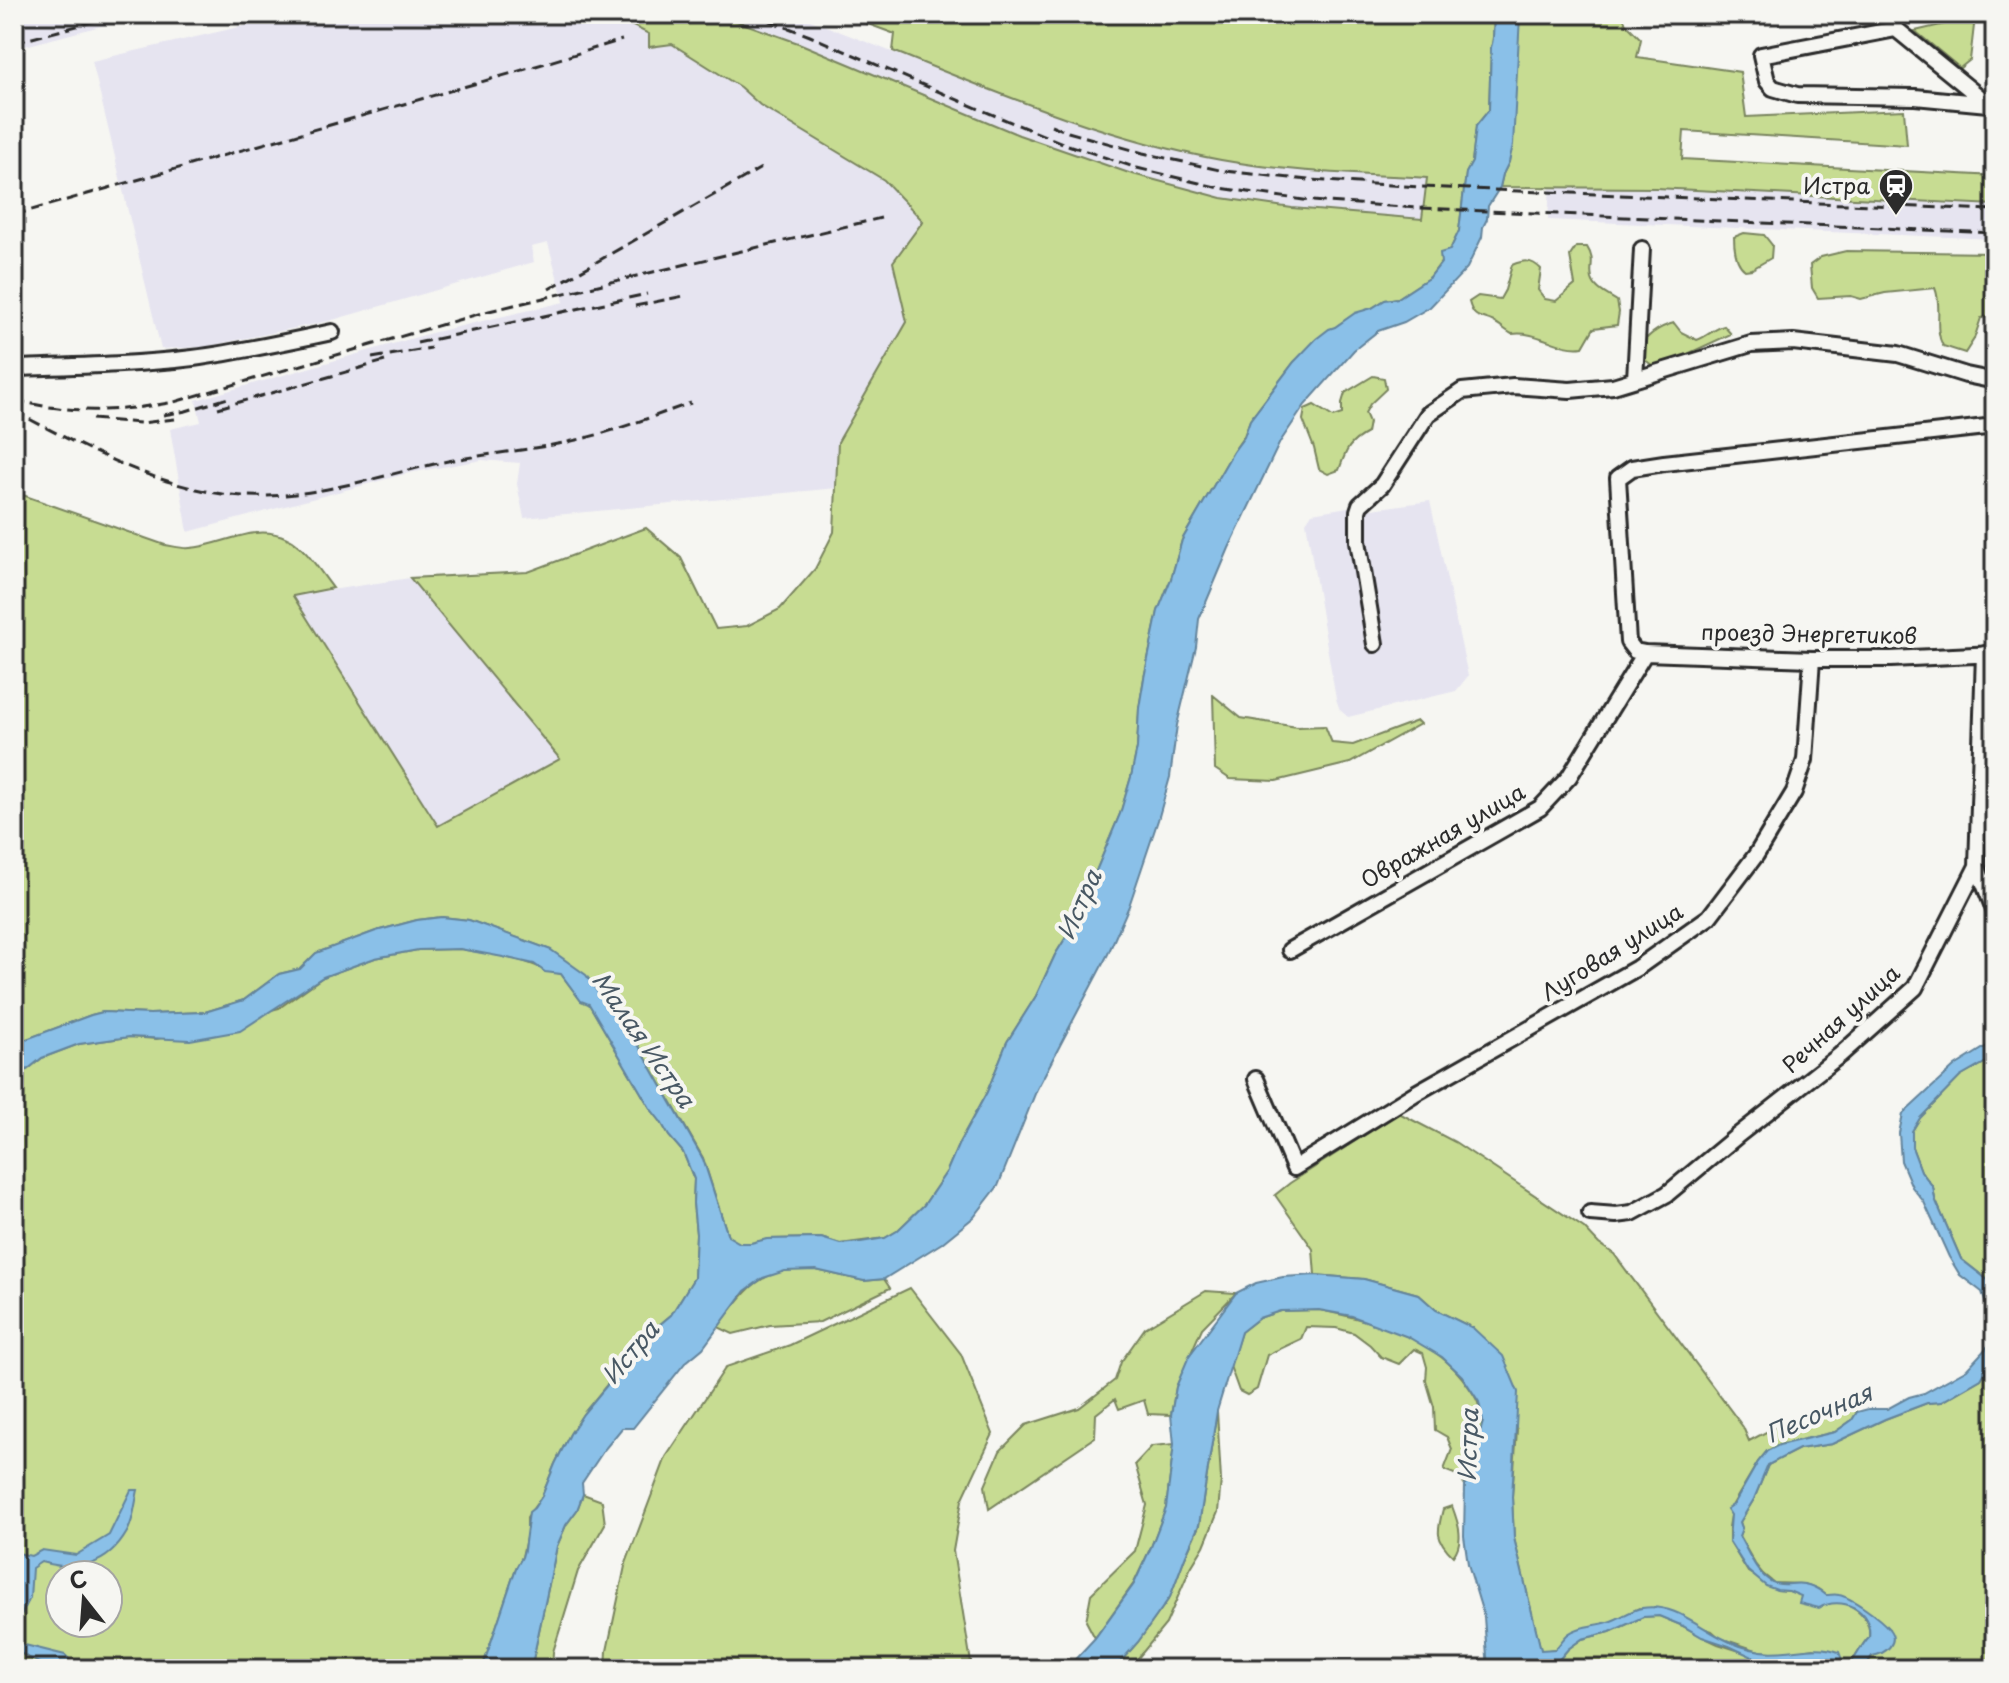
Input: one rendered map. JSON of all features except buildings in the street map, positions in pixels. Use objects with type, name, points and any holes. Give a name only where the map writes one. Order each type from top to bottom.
[{"type":"street","points":[[1896,29],[1991,105],[1915,97],[1797,95],[1773,88],[1767,81],[1761,55],[1896,29]]},
{"type":"street","points":[[1635,379],[1642,249]]},
{"type":"street","points":[[14,368],[192,358],[257,349],[332,332]]},
{"type":"street","points":[[1375,644],[1358,541],[1360,505],[1382,485],[1428,414],[1462,391],[1513,386],[1570,390],[1613,386],[1751,344],[1793,342],[1898,354],[1995,381]]},
{"type":"street","points":[[1645,653],[1635,651],[1628,642],[1618,478],[1632,468],[1995,426]]},
{"type":"street","name":"проезд Энергетиков","points":[[1645,653],[1812,659],[1990,654]]},
{"type":"street","name":"Овражная улица","points":[[1290,950],[1540,808],[1569,777],[1645,653]]},
{"type":"street","name":"Речная улица","points":[[1590,1213],[1632,1213],[1667,1194],[1840,1055],[1915,988],[1977,866],[1990,654]]},
{"type":"street","name":"Луговая улица","points":[[1256,1079],[1294,1168],[1414,1094],[1637,968],[1709,917],[1756,855],[1794,792],[1805,760],[1812,659]]},
{"type":"street","points":[[1977,866],[1995,912]]},
{"type":"shaded area","points":[[43,14],[146,14],[14,49],[14,22]]},
{"type":"shaded area","points":[[295,14],[583,14],[629,24],[649,34],[649,47],[672,44],[741,87],[760,105],[884,180],[923,221],[894,262],[907,322],[838,442],[837,488],[524,518],[517,484],[520,463],[482,460],[409,473],[188,532],[170,429],[201,422],[196,400],[431,333],[564,302],[548,243],[531,247],[534,262],[329,321],[204,347],[161,349],[92,61]]},
{"type":"shaded area","points":[[717,14],[795,14],[1027,105],[1135,140],[1221,160],[1295,169],[1427,178],[1423,219],[1292,208],[1222,198],[1129,173],[1019,135],[801,44]]},
{"type":"shaded area","points":[[1550,186],[1656,188],[1995,205],[1995,239],[1548,220]]},
{"type":"shaded area","points":[[1430,501],[1468,676],[1456,691],[1348,717],[1340,710],[1336,699],[1306,522],[1312,513],[1360,505],[1365,510]]},
{"type":"shaded area","points":[[410,578],[561,759],[438,827],[292,596]]},
{"type":"green space","points":[[632,14],[717,14],[801,44],[1019,135],[1129,173],[1222,198],[1292,208],[1422,219],[1427,178],[1246,164],[1137,140],[1054,114],[893,51],[895,34],[841,14],[1495,14],[1489,110],[1476,126],[1459,231],[1450,250],[1430,277],[1398,298],[1385,300],[1355,314],[1294,362],[1250,420],[1244,436],[1182,540],[1158,611],[1139,708],[1137,748],[1131,777],[1120,814],[1073,926],[1036,996],[1007,1042],[987,1092],[947,1171],[924,1205],[897,1231],[885,1238],[840,1244],[821,1238],[739,1243],[728,1236],[703,1158],[639,1046],[605,1002],[551,950],[469,920],[442,917],[376,931],[316,953],[300,969],[279,974],[244,1000],[205,1012],[103,1012],[21,1041],[14,1048],[14,492],[165,545],[187,548],[263,533],[294,542],[333,588],[293,596],[438,826],[560,759],[410,578],[528,572],[646,528],[681,558],[716,629],[747,626],[780,609],[815,569],[834,532],[838,442],[907,322],[893,262],[923,221],[884,180],[760,105],[740,87],[672,44],[649,47],[649,34],[629,24]]},
{"type":"green space","points":[[1520,14],[1622,14],[1626,24],[1641,39],[1637,57],[1740,72],[1746,117],[1904,110],[1907,145],[1684,131],[1682,159],[1995,176],[1995,205],[1656,188],[1500,187],[1509,162]]},
{"type":"green space","points":[[1975,17],[1970,60],[1960,68],[1915,31]]},
{"type":"green space","points":[[1744,233],[1764,235],[1772,245],[1771,258],[1745,270],[1737,259],[1734,241],[1734,237]]},
{"type":"green space","points":[[1576,247],[1587,247],[1594,283],[1617,301],[1619,312],[1617,325],[1594,328],[1583,347],[1565,346],[1531,335],[1512,334],[1473,312],[1469,302],[1478,296],[1500,299],[1512,265],[1524,261],[1534,263],[1541,269],[1538,290],[1545,299],[1556,301],[1575,285],[1570,256]]},
{"type":"green space","points":[[1846,251],[1995,253],[1995,315],[1981,318],[1965,353],[1943,346],[1935,288],[1885,293],[1861,299],[1851,296],[1818,298],[1812,288],[1810,265],[1821,257]]},
{"type":"green space","points":[[1674,323],[1681,332],[1697,340],[1724,326],[1731,334],[1670,362],[1653,366],[1638,350],[1653,333]]},
{"type":"green space","points":[[1373,376],[1384,378],[1386,389],[1365,413],[1369,422],[1367,433],[1348,448],[1339,470],[1328,474],[1319,469],[1303,420],[1305,409],[1314,405],[1333,417],[1342,414],[1345,393]]},
{"type":"green space","points":[[1213,695],[1241,718],[1297,727],[1325,726],[1332,743],[1353,745],[1417,721],[1420,724],[1350,763],[1276,781],[1230,779],[1215,769]]},
{"type":"green space","points":[[460,949],[522,961],[561,974],[581,1001],[589,1004],[650,1108],[683,1152],[694,1179],[694,1278],[671,1315],[652,1331],[570,1434],[542,1496],[527,1517],[522,1557],[482,1669],[14,1669],[14,1281],[17,1279],[17,1244],[14,1241],[14,1084],[42,1058],[79,1044],[129,1037],[157,1039],[279,1008],[323,977],[375,958],[418,950]]},
{"type":"green space","points":[[1995,1057],[1995,1289],[1961,1259],[1935,1199],[1933,1187],[1921,1171],[1912,1147],[1912,1131],[1920,1118],[1960,1077]]},
{"type":"green space","points":[[1399,1113],[1455,1142],[1584,1228],[1614,1254],[1743,1427],[1749,1441],[1822,1408],[1848,1402],[1857,1412],[1852,1420],[1835,1432],[1779,1445],[1767,1451],[1733,1504],[1729,1527],[1729,1541],[1748,1572],[1777,1590],[1802,1596],[1800,1601],[1842,1602],[1863,1616],[1869,1637],[1848,1666],[1840,1658],[1814,1648],[1783,1653],[1759,1651],[1720,1638],[1712,1631],[1639,1608],[1611,1622],[1577,1630],[1555,1649],[1541,1651],[1514,1538],[1512,1497],[1517,1430],[1473,1328],[1436,1310],[1418,1294],[1364,1279],[1315,1275],[1313,1249],[1275,1195]]},
{"type":"green space","points":[[816,1270],[864,1281],[884,1279],[890,1288],[820,1322],[770,1325],[733,1334],[718,1327],[746,1292],[762,1279],[784,1271]]},
{"type":"green space","points":[[910,1288],[961,1354],[993,1434],[962,1500],[953,1551],[972,1669],[606,1669],[625,1566],[666,1457],[726,1367],[790,1345]]},
{"type":"green space","points":[[1206,1291],[1236,1293],[1202,1328],[1176,1387],[1171,1415],[1148,1414],[1144,1400],[1119,1409],[1115,1399],[1096,1414],[1095,1437],[989,1509],[985,1486],[1000,1451],[1026,1425],[1079,1408],[1115,1380],[1121,1362],[1145,1328]]},
{"type":"green space","points":[[1319,1310],[1360,1319],[1402,1334],[1421,1343],[1455,1369],[1476,1398],[1482,1420],[1465,1485],[1457,1475],[1444,1470],[1452,1449],[1447,1437],[1435,1430],[1434,1407],[1426,1380],[1427,1367],[1423,1353],[1414,1349],[1399,1364],[1381,1357],[1354,1333],[1336,1328],[1306,1327],[1301,1339],[1267,1355],[1257,1389],[1247,1395],[1239,1391],[1230,1366],[1241,1332],[1259,1318],[1280,1311]]},
{"type":"green space","points":[[1995,1363],[1995,1653],[1990,1662],[1995,1669],[1864,1669],[1889,1629],[1870,1613],[1818,1589],[1805,1584],[1774,1583],[1755,1564],[1739,1536],[1742,1528],[1740,1522],[1754,1499],[1768,1465],[1799,1449],[1832,1444],[1885,1419],[1927,1403],[1941,1402],[1981,1379],[1989,1366]]},
{"type":"green space","points":[[1217,1411],[1221,1480],[1218,1512],[1166,1624],[1129,1669],[1114,1669],[1170,1597],[1199,1526]]},
{"type":"green space","points":[[1174,1444],[1166,1508],[1151,1547],[1134,1583],[1095,1638],[1086,1621],[1091,1594],[1135,1551],[1147,1505],[1135,1464],[1152,1446]]},
{"type":"green space","points":[[583,1494],[602,1501],[605,1524],[578,1571],[553,1652],[552,1669],[531,1669],[557,1546]]},
{"type":"green space","points":[[1452,1506],[1460,1538],[1453,1556],[1440,1540],[1439,1529],[1443,1509]]},
{"type":"green space","points":[[1659,1616],[1718,1644],[1777,1663],[1807,1658],[1824,1659],[1831,1669],[1551,1669],[1568,1649],[1582,1639],[1610,1632],[1643,1617]]},
{"type":"water","points":[[1495,14],[1520,14],[1513,145],[1500,187],[1488,206],[1482,237],[1467,268],[1430,307],[1404,322],[1378,331],[1354,350],[1305,405],[1280,442],[1199,619],[1196,647],[1177,725],[1170,777],[1129,906],[1108,954],[1037,1089],[998,1186],[974,1217],[942,1243],[884,1279],[864,1281],[816,1270],[785,1271],[763,1278],[745,1291],[703,1348],[685,1363],[633,1428],[622,1428],[582,1483],[583,1494],[577,1510],[557,1546],[531,1669],[482,1669],[522,1557],[529,1512],[542,1496],[570,1434],[652,1331],[671,1315],[694,1278],[694,1179],[683,1152],[650,1108],[589,1004],[581,1001],[561,974],[545,972],[534,964],[460,949],[418,950],[375,958],[323,977],[240,1031],[190,1040],[129,1037],[79,1044],[42,1058],[14,1084],[14,1048],[21,1041],[103,1012],[205,1012],[244,1000],[279,974],[300,969],[316,953],[376,931],[442,917],[469,920],[551,950],[586,975],[623,1029],[639,1046],[703,1159],[728,1236],[740,1243],[821,1238],[840,1244],[885,1238],[897,1231],[924,1205],[947,1171],[987,1092],[1007,1042],[1036,996],[1073,926],[1120,814],[1137,748],[1139,708],[1158,611],[1182,540],[1244,437],[1250,420],[1294,362],[1329,329],[1355,313],[1398,298],[1430,277],[1441,263],[1440,253],[1450,250],[1459,231],[1476,126],[1489,110]]},
{"type":"water","points":[[1995,1045],[1995,1057],[1960,1077],[1920,1118],[1912,1131],[1912,1147],[1921,1171],[1933,1187],[1935,1199],[1961,1259],[1995,1289],[1995,1363],[1989,1366],[1981,1379],[1941,1402],[1927,1403],[1885,1419],[1832,1444],[1799,1449],[1768,1465],[1754,1499],[1740,1522],[1742,1528],[1739,1536],[1766,1578],[1779,1584],[1807,1585],[1826,1595],[1844,1597],[1866,1609],[1889,1629],[1893,1639],[1890,1647],[1872,1656],[1864,1669],[1831,1669],[1824,1659],[1777,1663],[1759,1660],[1659,1616],[1643,1617],[1610,1632],[1582,1639],[1568,1649],[1551,1669],[1488,1669],[1484,1617],[1468,1564],[1464,1536],[1465,1485],[1483,1422],[1479,1402],[1462,1376],[1442,1357],[1408,1337],[1352,1316],[1319,1310],[1280,1311],[1259,1318],[1241,1332],[1217,1411],[1199,1525],[1170,1597],[1114,1669],[1066,1669],[1095,1638],[1134,1584],[1151,1547],[1166,1508],[1174,1444],[1171,1415],[1176,1387],[1189,1356],[1236,1293],[1256,1283],[1315,1275],[1364,1279],[1418,1294],[1436,1310],[1473,1328],[1503,1356],[1518,1392],[1512,1497],[1514,1538],[1541,1650],[1555,1649],[1576,1630],[1653,1607],[1674,1612],[1745,1647],[1771,1652],[1830,1649],[1839,1652],[1844,1665],[1848,1666],[1869,1637],[1866,1619],[1846,1604],[1828,1604],[1819,1608],[1799,1603],[1801,1596],[1789,1591],[1766,1586],[1748,1571],[1729,1541],[1731,1515],[1727,1509],[1734,1504],[1767,1451],[1779,1445],[1835,1432],[1852,1420],[1857,1412],[1887,1409],[1924,1393],[1967,1369],[1990,1344],[1992,1322],[1982,1292],[1960,1275],[1924,1202],[1912,1187],[1901,1161],[1899,1133],[1903,1114],[1955,1066],[1987,1046]]},
{"type":"water","points":[[131,1490],[138,1490],[127,1532],[102,1559],[44,1559],[44,1563],[32,1568],[30,1598],[14,1629],[14,1552],[31,1556],[42,1550],[76,1555],[109,1535]]},
{"type":"water","points":[[14,1635],[21,1644],[65,1655],[79,1669],[50,1669],[14,1650]]},
{"type":"railway","points":[[14,43],[121,14]]},
{"type":"railway","points":[[752,14],[1065,144],[1137,168],[1220,188],[1311,201],[1419,208],[1995,233]]},
{"type":"railway","points":[[14,215],[622,40]]},
{"type":"railway","points":[[1051,125],[1143,153],[1224,171],[1309,180],[1995,210]]},
{"type":"railway","points":[[549,289],[761,168]]},
{"type":"railway","points":[[14,400],[47,407],[87,410],[174,402],[489,311],[881,218]]},
{"type":"railway","points":[[417,343],[647,294]]},
{"type":"railway","points":[[635,306],[684,296]]},
{"type":"railway","points":[[372,358],[431,348]]},
{"type":"railway","points":[[218,408],[385,361]]},
{"type":"railway","points":[[163,415],[228,398]]},
{"type":"railway","points":[[14,411],[141,472],[194,489],[250,496],[334,488],[443,462],[564,443],[691,403]]},
{"type":"railway","points":[[92,419],[141,423],[175,419]]},
{"type":"place","name":"Истра","points":[[1896,217]]},
{"type":"water label","name":"Малая Истра","points":[[643,1040]]},
{"type":"water label","name":"Песочная","points":[[1819,1414]]}]
